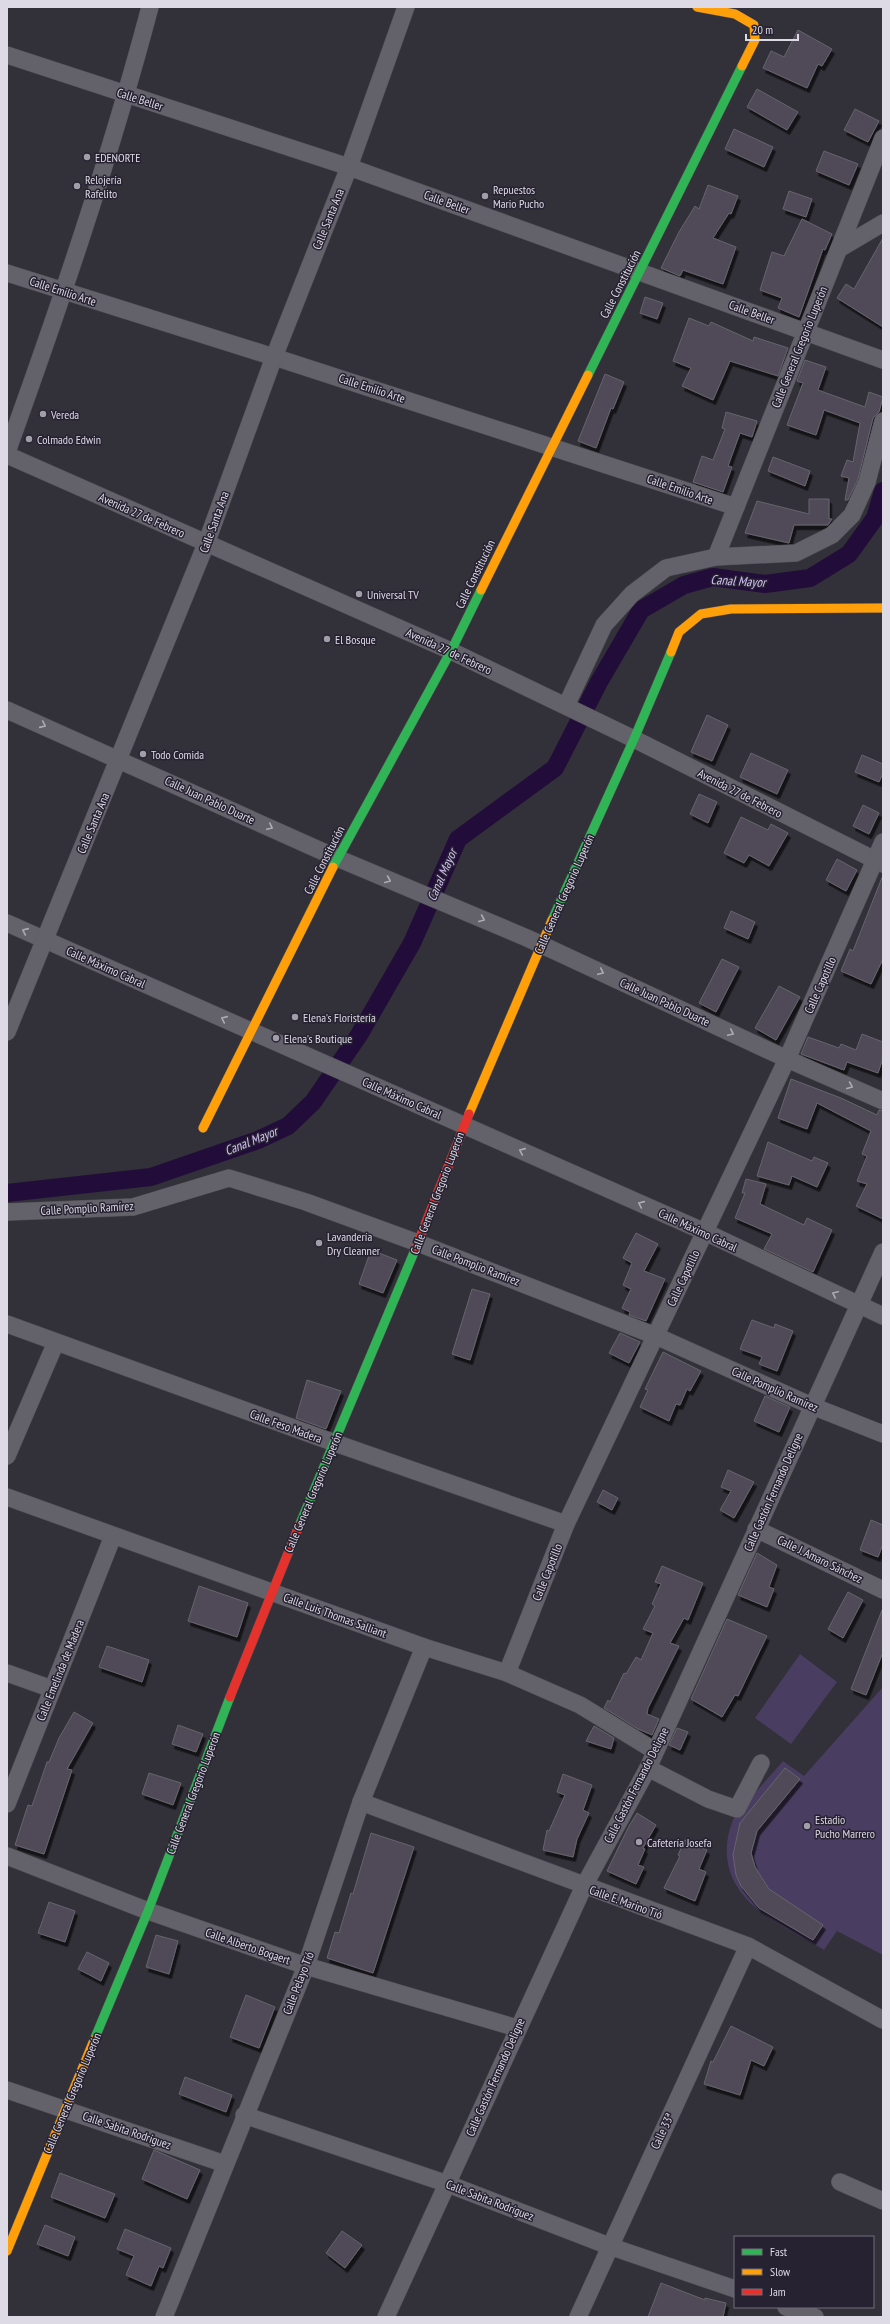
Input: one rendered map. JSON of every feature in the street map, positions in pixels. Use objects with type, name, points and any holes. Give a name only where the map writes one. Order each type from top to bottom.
[{"type":"street","points":[[7,452],[12,424],[64,292],[127,95],[150,7]]},
{"type":"street","name":"Calle Santa Ana","points":[[7,1032],[206,544],[274,356],[349,167],[406,7]]},
{"type":"street","name":"Calle Constitución","points":[[203,1128],[337,858],[451,651],[754,40],[754,25],[741,15],[697,7]]},
{"type":"street","name":"Calle Beller","points":[[7,55],[349,167],[883,360]]},
{"type":"street","name":"Calle General Gregorio Luperón","points":[[716,557],[804,332],[883,138]]},
{"type":"street","points":[[838,249],[883,224]]},
{"type":"street","name":"Calle Emilio Arte","points":[[7,274],[274,356],[736,507]]},
{"type":"street","points":[[568,707],[604,625],[632,594],[666,568],[716,557],[796,553],[832,535],[852,515],[867,482],[883,421]]},
{"type":"street","name":"Avenida 27 de Febrero","points":[[7,455],[451,651],[612,728],[879,862]]},
{"type":"street","points":[[634,739],[678,632],[701,614],[731,609],[883,608]]},
{"type":"street","name":"Calle Juan Pablo Duarte","points":[[7,710],[337,858],[541,944],[787,1059],[883,1101]]},
{"type":"street","name":"Calle General Gregorio Luperón","points":[[7,2251],[65,2108],[148,1911],[270,1591],[335,1443],[418,1243],[464,1125],[541,944],[634,739]]},
{"type":"street","name":"Calle Capotillo","points":[[506,1673],[566,1524],[879,862],[883,842]]},
{"type":"street","name":"Calle Máximo Cabral","points":[[7,923],[705,1232],[883,1316]]},
{"type":"street","name":"Calle Pomplio Ramírez","points":[[7,1212],[133,1207],[229,1178],[306,1202],[418,1243],[656,1336],[812,1406],[883,1434]]},
{"type":"street","name":"Calle Gastón Fernando Deligne","points":[[386,2317],[448,2184],[517,2028],[584,1886],[648,1768],[883,1252]]},
{"type":"street","name":"Calle Feso Madera","points":[[7,1324],[335,1443],[566,1524]]},
{"type":"street","points":[[7,1456],[56,1342]]},
{"type":"street","name":"Calle Luis Thomas Salliant","points":[[7,1497],[424,1647],[506,1673],[580,1706],[655,1751]]},
{"type":"street","name":"Calle J. Amaro Sánchez","points":[[756,1529],[883,1590]]},
{"type":"street","name":"Calle Emelinda de Madera","points":[[7,1804],[113,1536]]},
{"type":"street","name":"Calle Pelayo Tió","points":[[164,2317],[244,2115],[306,1966],[361,1802],[424,1647]]},
{"type":"street","points":[[7,1673],[52,1689]]},
{"type":"street","points":[[648,1768],[708,1799],[737,1809],[761,1763]]},
{"type":"street","name":"Calle E. Marino Tió","points":[[361,1802],[748,1946],[883,2020]]},
{"type":"street","name":"Calle Alberto Bogaert","points":[[7,1856],[148,1911],[306,1966],[517,2028]]},
{"type":"street","name":"Calle 33ª","points":[[578,2317],[609,2246],[748,1946]]},
{"type":"street","name":"Calle Sabita Rodríguez","points":[[7,2090],[65,2108],[225,2164]]},
{"type":"street","name":"Calle Sabita Rodríguez","points":[[244,2115],[448,2184],[609,2246],[734,2289]]},
{"type":"street","points":[[840,2182],[883,2201]]},
{"type":"street","points":[[789,2308],[815,2317]]},
{"type":"shaded area","points":[[800,1654],[837,1682],[791,1744],[755,1718]]},
{"type":"shaded area","name":"Estadio Pucho Marrero","points":[[883,1687],[883,1955],[837,1931],[824,1950],[763,1914],[739,1889],[731,1874],[727,1857],[729,1832],[737,1814],[783,1761],[804,1776]]},
{"type":"building","points":[[798,30],[832,49],[822,66],[818,64],[807,88],[763,68],[771,51],[784,57]]},
{"type":"building","points":[[757,89],[798,112],[787,130],[747,107]]},
{"type":"building","points":[[855,109],[879,121],[868,142],[844,130]]},
{"type":"building","points":[[734,129],[773,147],[764,167],[725,149]]},
{"type":"building","points":[[824,151],[858,164],[849,185],[816,171]]},
{"type":"building","points":[[708,185],[738,196],[731,214],[729,213],[713,238],[736,247],[723,284],[683,270],[680,276],[661,268],[679,232],[695,206],[699,209]]},
{"type":"building","points":[[789,191],[812,199],[806,217],[783,209]]},
{"type":"building","points":[[802,219],[832,234],[825,250],[823,249],[799,317],[778,308],[782,298],[760,290],[772,252],[784,256]]},
{"type":"building","points":[[883,238],[883,327],[837,298],[846,284],[854,289]]},
{"type":"building","points":[[645,297],[663,303],[657,319],[640,313]]},
{"type":"building","points":[[689,318],[709,326],[711,322],[753,341],[754,337],[788,348],[778,376],[730,361],[713,400],[682,386],[691,368],[673,361]]},
{"type":"building","points":[[805,360],[826,367],[818,390],[865,407],[869,392],[883,397],[879,412],[873,418],[858,479],[848,500],[845,500],[849,478],[841,476],[847,460],[853,462],[860,423],[824,410],[816,435],[787,425],[803,383],[797,381]]},
{"type":"building","points":[[605,374],[624,382],[613,409],[611,408],[596,448],[578,441]]},
{"type":"building","points":[[726,412],[757,421],[752,437],[740,433],[728,466],[732,467],[723,492],[693,482],[702,456],[713,460],[725,429],[722,428]]},
{"type":"building","points":[[773,457],[810,471],[805,486],[768,471]]},
{"type":"building","points":[[809,499],[829,499],[829,519],[832,519],[828,525],[794,525],[789,543],[745,533],[757,501],[809,514]]},
{"type":"building","points":[[707,715],[728,725],[712,761],[691,752]]},
{"type":"building","points":[[751,753],[788,770],[777,794],[740,777]]},
{"type":"building","points":[[862,755],[883,764],[883,773],[879,782],[855,772]]},
{"type":"building","points":[[699,794],[717,802],[708,823],[690,814]]},
{"type":"building","points":[[863,805],[879,813],[869,834],[853,826]]},
{"type":"building","points":[[741,817],[768,830],[771,824],[788,833],[769,866],[749,855],[744,863],[724,853]]},
{"type":"building","points":[[837,859],[857,870],[846,891],[826,880]]},
{"type":"building","points":[[883,875],[883,959],[871,984],[841,971],[850,949],[853,951]]},
{"type":"building","points":[[731,911],[755,922],[748,939],[724,928]]},
{"type":"building","points":[[722,959],[739,967],[716,1012],[699,1003]]},
{"type":"building","points":[[779,986],[800,997],[776,1040],[755,1028]]},
{"type":"building","points":[[862,1034],[883,1042],[883,1058],[878,1073],[847,1062],[844,1070],[801,1054],[808,1037],[839,1048],[841,1044],[856,1050]]},
{"type":"building","points":[[791,1079],[841,1098],[877,1115],[879,1110],[883,1111],[883,1219],[856,1206],[867,1184],[857,1181],[867,1156],[862,1154],[871,1131],[817,1103],[807,1129],[778,1118]]},
{"type":"building","points":[[768,1142],[812,1161],[814,1157],[828,1163],[817,1187],[792,1176],[789,1185],[757,1176]]},
{"type":"building","points":[[746,1179],[766,1184],[760,1204],[804,1225],[807,1218],[832,1230],[813,1272],[764,1249],[772,1234],[735,1218],[745,1193],[742,1193]]},
{"type":"building","points":[[636,1233],[658,1244],[644,1271],[665,1279],[646,1321],[629,1315],[630,1312],[622,1308],[631,1289],[623,1285],[632,1263],[623,1258]]},
{"type":"building","points":[[371,1250],[397,1260],[383,1293],[359,1284]]},
{"type":"building","points":[[472,1289],[490,1294],[470,1360],[452,1354]]},
{"type":"building","points":[[752,1320],[774,1328],[775,1324],[793,1331],[777,1371],[759,1364],[762,1357],[740,1349]]},
{"type":"building","points":[[620,1333],[640,1342],[629,1363],[609,1353]]},
{"type":"building","points":[[663,1352],[701,1371],[690,1391],[687,1389],[680,1405],[676,1404],[669,1421],[640,1407],[648,1390],[645,1389]]},
{"type":"building","points":[[307,1380],[341,1391],[326,1429],[296,1418]]},
{"type":"building","points":[[765,1396],[790,1407],[779,1432],[754,1421]]},
{"type":"building","points":[[728,1470],[754,1482],[734,1518],[720,1510],[731,1491],[721,1487]]},
{"type":"building","points":[[603,1490],[618,1498],[612,1510],[597,1502]]},
{"type":"building","points":[[871,1520],[883,1525],[883,1544],[878,1557],[860,1550]]},
{"type":"building","points":[[757,1553],[777,1565],[769,1587],[774,1589],[767,1607],[738,1595]]},
{"type":"building","points":[[662,1566],[703,1583],[688,1620],[684,1618],[670,1643],[679,1646],[648,1708],[647,1714],[659,1719],[652,1735],[638,1729],[604,1708],[608,1700],[610,1702],[624,1673],[626,1674],[636,1657],[641,1660],[653,1633],[643,1629],[655,1606],[652,1604],[661,1584],[655,1582]]},
{"type":"building","points":[[199,1586],[248,1603],[237,1637],[188,1621]]},
{"type":"building","points":[[848,1592],[863,1600],[843,1638],[828,1629]]},
{"type":"building","points":[[882,1610],[883,1652],[866,1695],[851,1689]]},
{"type":"building","points":[[727,1619],[767,1636],[738,1696],[735,1695],[722,1717],[691,1699]]},
{"type":"building","points":[[107,1646],[149,1660],[142,1682],[99,1667]]},
{"type":"building","points":[[74,1712],[93,1723],[67,1769],[72,1770],[44,1854],[15,1845],[28,1805],[32,1806],[47,1762],[49,1762],[59,1738]]},
{"type":"building","points":[[178,1725],[203,1734],[196,1752],[172,1744]]},
{"type":"building","points":[[594,1726],[614,1738],[611,1749],[586,1741]]},
{"type":"building","points":[[677,1728],[688,1732],[680,1750],[669,1745]]},
{"type":"building","points":[[785,1768],[800,1779],[757,1831],[751,1853],[755,1867],[769,1889],[823,1925],[813,1940],[759,1908],[741,1886],[736,1875],[733,1855],[740,1823]]},
{"type":"building","points":[[149,1773],[181,1783],[173,1805],[142,1794]]},
{"type":"building","points":[[563,1774],[592,1785],[583,1810],[589,1813],[577,1839],[573,1857],[543,1850],[547,1830],[549,1831],[565,1795],[557,1792]]},
{"type":"building","points":[[637,1813],[656,1825],[643,1848],[645,1849],[638,1865],[644,1867],[636,1884],[607,1871]]},
{"type":"building","points":[[371,1833],[414,1847],[373,1973],[327,1958],[335,1932],[339,1933],[351,1893],[353,1894]]},
{"type":"building","points":[[685,1840],[707,1850],[699,1869],[706,1872],[695,1901],[664,1888],[680,1856],[678,1855]]},
{"type":"building","points":[[49,1902],[75,1911],[65,1942],[38,1933]]},
{"type":"building","points":[[156,1935],[178,1941],[169,1974],[146,1967]]},
{"type":"building","points":[[87,1952],[109,1963],[101,1981],[78,1969]]},
{"type":"building","points":[[246,1995],[275,2007],[259,2048],[230,2037]]},
{"type":"building","points":[[731,2026],[773,2047],[764,2066],[751,2060],[740,2095],[704,2084],[711,2061],[713,2062]]},
{"type":"building","points":[[185,2077],[232,2095],[226,2112],[179,2094]]},
{"type":"building","points":[[154,2150],[200,2170],[187,2199],[142,2179]]},
{"type":"building","points":[[60,2173],[115,2194],[105,2218],[51,2197]]},
{"type":"building","points":[[45,2225],[75,2237],[68,2256],[37,2244]]},
{"type":"building","points":[[125,2229],[171,2248],[163,2268],[159,2266],[151,2286],[126,2275],[134,2256],[117,2249]]},
{"type":"building","points":[[342,2231],[362,2245],[345,2268],[326,2253]]},
{"type":"building","points":[[661,2283],[705,2300],[705,2298],[726,2303],[723,2317],[648,2317]]},
{"type":"waterway","name":"Canal Mayor","points":[[7,1193],[151,1177],[258,1140],[288,1126],[313,1102],[359,1035],[412,943],[458,839],[555,768],[599,682],[641,610],[684,585],[713,577],[765,584],[810,578],[849,554],[875,518],[883,491]]},
{"type":"traffic: fast","points":[[588,375],[742,66]]},
{"type":"traffic: fast","points":[[333,867],[451,651],[481,590]]},
{"type":"traffic: fast","points":[[552,920],[634,739],[671,652]]},
{"type":"traffic: fast","points":[[299,1526],[415,1250]]},
{"type":"traffic: fast","points":[[94,2040],[148,1911],[230,1697]]},
{"type":"traffic: slow","points":[[697,7],[735,14],[754,25],[755,40],[742,66]]},
{"type":"traffic: slow","points":[[481,590],[588,375]]},
{"type":"traffic: slow","points":[[671,652],[679,632],[701,614],[731,609],[883,608]]},
{"type":"traffic: slow","points":[[203,1128],[333,867]]},
{"type":"traffic: slow","points":[[469,1114],[552,920]]},
{"type":"traffic: slow","points":[[7,2251],[94,2040]]},
{"type":"traffic: jam","points":[[415,1250],[469,1114]]},
{"type":"traffic: jam","points":[[230,1697],[299,1526]]},
{"type":"place","name":"EDENORTE","points":[[87,157]]},
{"type":"place","name":"Relojería Rafelito","points":[[77,186]]},
{"type":"place","name":"Repuestos Mario Pucho","points":[[485,196]]},
{"type":"place","name":"Vereda","points":[[43,414]]},
{"type":"place","name":"Colmado Edwin","points":[[29,439]]},
{"type":"place","name":"Universal TV","points":[[359,594]]},
{"type":"place","name":"El Bosque","points":[[327,639]]},
{"type":"place","name":"Todo Comida","points":[[143,754]]},
{"type":"place","name":"Elena's Floristería","points":[[295,1017]]},
{"type":"place","name":"Elena's Boutique","points":[[276,1038]]},
{"type":"place","name":"Lavandería Dry Cleanner","points":[[319,1243]]},
{"type":"place","name":"Estadio Pucho Marrero","points":[[807,1826]]},
{"type":"place","name":"Cafetería Josefa","points":[[639,1842]]}]
